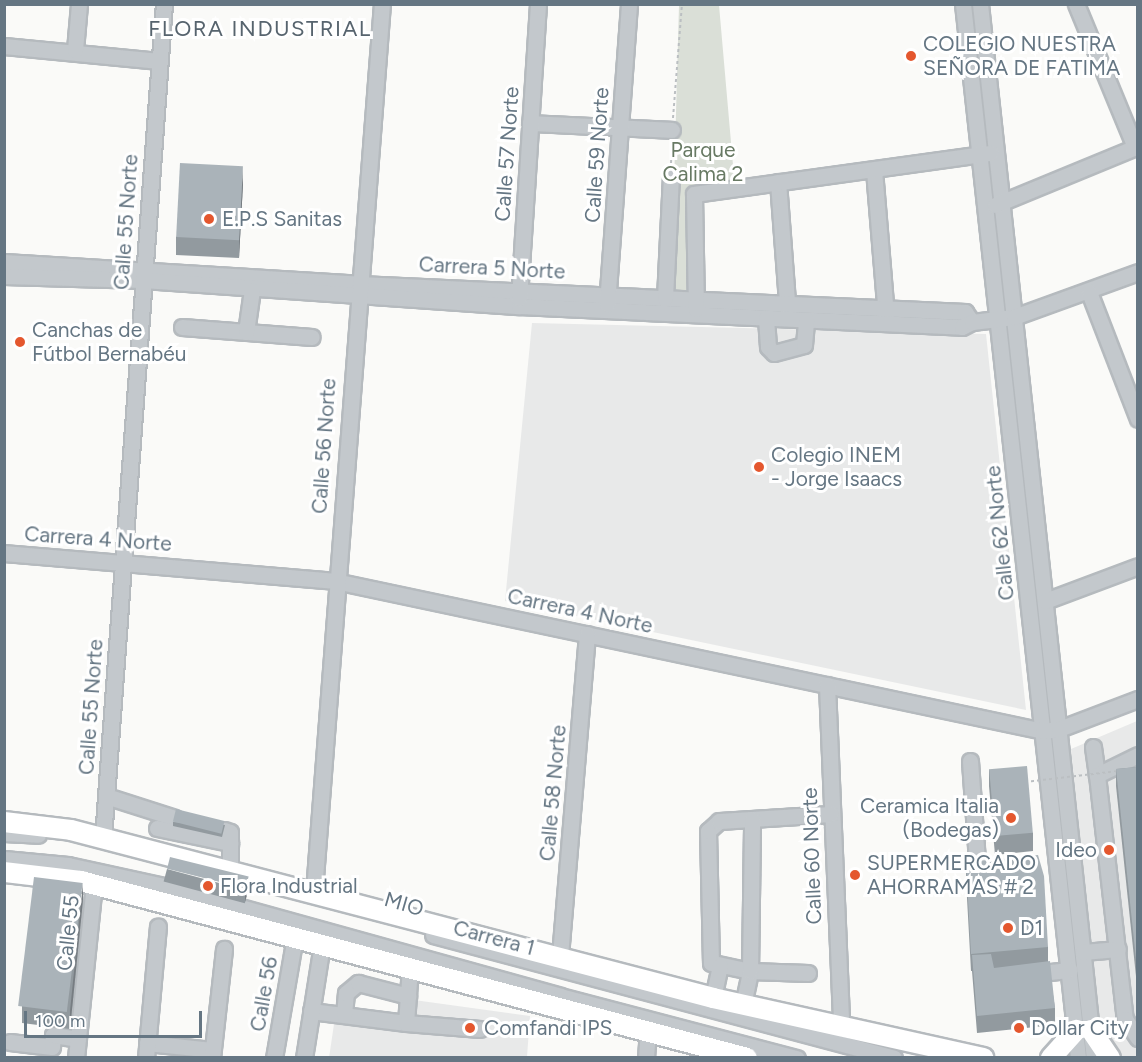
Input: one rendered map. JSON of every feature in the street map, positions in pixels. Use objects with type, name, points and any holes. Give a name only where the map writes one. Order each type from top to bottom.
[{"type":"main road","name":"Carrera 1","points":[[4,822],[43,825],[103,838],[314,891],[713,998],[983,1058]]},
{"type":"main road","points":[[4,872],[94,884],[747,1058]]},
{"type":"main road","points":[[1051,1058],[1084,1030],[1110,1058]]},
{"type":"street","points":[[75,50],[79,4]]},
{"type":"street","name":"Calle 55 Norte","points":[[103,838],[164,4]]},
{"type":"street","name":"Calle 56 Norte","points":[[314,891],[335,581],[382,4]]},
{"type":"street","name":"Calle 57 Norte","points":[[519,306],[538,4]]},
{"type":"street","name":"Calle 59 Norte","points":[[607,302],[629,4]]},
{"type":"street","name":"Calle 62 Norte","points":[[963,4],[1043,730],[1051,864],[1070,970],[1084,1030],[1094,1058]]},
{"type":"street","name":"Calle 62 Norte","points":[[980,4],[1083,952],[1084,1030],[1078,1058]]},
{"type":"street","points":[[987,209],[1136,146],[1076,4]]},
{"type":"street","points":[[4,46],[75,50],[159,61]]},
{"type":"street","points":[[530,123],[672,130]]},
{"type":"street","points":[[696,307],[694,194],[996,152]]},
{"type":"street","points":[[874,170],[886,325]]},
{"type":"street","points":[[665,298],[671,175]]},
{"type":"street","points":[[778,182],[789,312]]},
{"type":"street","name":"Carrera 5 Norte","points":[[4,262],[143,275],[358,290],[519,306],[665,298],[696,307],[766,318],[789,312],[806,320],[962,327],[972,322],[1014,317],[1089,292],[1137,272]]},
{"type":"street","name":"Carrera 5 Norte","points":[[4,276],[143,275],[252,291],[519,289],[607,302],[789,312],[885,309],[965,312],[972,322]]},
{"type":"street","points":[[246,332],[252,291]]},
{"type":"street","points":[[1089,292],[1137,419]]},
{"type":"street","points":[[766,318],[768,347],[774,353],[804,345],[806,320]]},
{"type":"street","points":[[182,327],[312,337]]},
{"type":"street","name":"Carrera 4 Norte","points":[[4,554],[123,561],[335,581],[1043,730],[1059,729],[1137,699]]},
{"type":"street","points":[[1045,601],[1137,566]]},
{"type":"street","name":"Calle 58 Norte","points":[[560,956],[587,634]]},
{"type":"street","name":"Calle 60 Norte","points":[[827,685],[841,1026]]},
{"type":"street","points":[[1094,747],[1125,1019],[1137,1038]]},
{"type":"street","points":[[1097,775],[1137,755]]},
{"type":"street","points":[[970,761],[977,860],[985,868],[1008,867]]},
{"type":"street","points":[[106,796],[166,821],[227,837],[230,870]]},
{"type":"street","points":[[808,972],[750,970],[720,966],[708,958],[708,831],[719,821],[831,814]]},
{"type":"street","points":[[743,1005],[750,970],[752,819]]},
{"type":"street","points":[[141,848],[166,821]]},
{"type":"street","name":"MIO","points":[[4,833],[58,836],[93,844],[894,1058]]},
{"type":"street","points":[[4,860],[68,865],[168,887],[560,996],[797,1058]]},
{"type":"street","name":"Calle 55","points":[[76,1058],[94,884]]},
{"type":"street","points":[[158,927],[147,1050],[212,1054],[224,949]]},
{"type":"street","name":"Calle 56","points":[[274,1058],[295,937]]},
{"type":"street","points":[[304,1058],[322,944]]},
{"type":"street","points":[[1083,952],[1118,949]]},
{"type":"street","points":[[713,998],[720,966]]},
{"type":"street","points":[[406,1023],[410,967]]},
{"type":"street","points":[[1010,976],[1070,970]]},
{"type":"street","points":[[344,1015],[346,993],[358,983],[408,996]]},
{"type":"street","points":[[286,993],[302,988],[312,1005],[344,1015],[480,1029]]},
{"type":"street","points":[[646,1058],[648,1031]]},
{"type":"street","points":[[9,1042],[52,1047],[53,1035],[78,1039]]},
{"type":"path","points":[[671,175],[672,130],[682,4]]},
{"type":"path","points":[[1018,778],[1016,766],[1006,767],[1005,775],[1026,771]]},
{"type":"path","points":[[1019,782],[1126,771]]},
{"type":"shaded area","name":"Colegio INEM - Jorge Isaacs","points":[[532,323],[986,334],[1026,710],[505,601]]},
{"type":"shaded area","name":"Ideo","points":[[1137,721],[1137,1057],[1123,1057],[1113,1049],[1099,1022],[1071,749]]},
{"type":"shaded area","name":"Comfandi IPS","points":[[414,1000],[530,1016],[527,1057],[329,1058],[334,1024],[410,1031]]},
{"type":"green space","name":"Parque Calima 2","points":[[679,5],[719,5],[735,188],[694,194],[696,292],[671,292]]},
{"type":"building","name":"E.P.S Sanitas","points":[[180,163],[243,166],[239,240],[176,237]]},
{"type":"building","name":"Ceramica Italia (Bodegas)","points":[[1027,766],[1033,833],[995,836],[989,769]]},
{"type":"building","points":[[1137,767],[1137,969],[1116,769]]},
{"type":"building","points":[[176,809],[225,821],[221,834],[173,822]]},
{"type":"building","name":"D1","points":[[1038,855],[1044,876],[1048,947],[971,954],[966,863]]},
{"type":"building","points":[[170,857],[249,877],[246,888],[167,869]]},
{"type":"building","points":[[34,877],[83,883],[67,1012],[18,1006]]},
{"type":"building","points":[[991,954],[994,968],[1050,961],[1055,1008],[977,1016],[972,955]]},
{"type":"place","name":"COLEGIO NUESTRA SEÑORA DE FATIMA","points":[[911,56]]},
{"type":"place","name":"E.P.S Sanitas","points":[[209,219]]},
{"type":"place","name":"Canchas de Fútbol Bernabéu","points":[[20,342]]},
{"type":"place","name":"Colegio INEM - Jorge Isaacs","points":[[759,467]]},
{"type":"place","name":"Ceramica Italia (Bodegas)","points":[[1011,818]]},
{"type":"place","name":"Ideo","points":[[1109,850]]},
{"type":"place","name":"SUPERMERCADO AHORRAMAS # 2","points":[[855,875]]},
{"type":"place","name":"Flora Industrial","points":[[208,886]]},
{"type":"place","name":"D1","points":[[1008,928]]},
{"type":"place","name":"Comfandi IPS","points":[[470,1028]]},
{"type":"place","name":"Dollar City","points":[[1019,1028]]},
{"type":"district","name":"FLORA INDUSTRIAL","points":[[260,29]]}]
